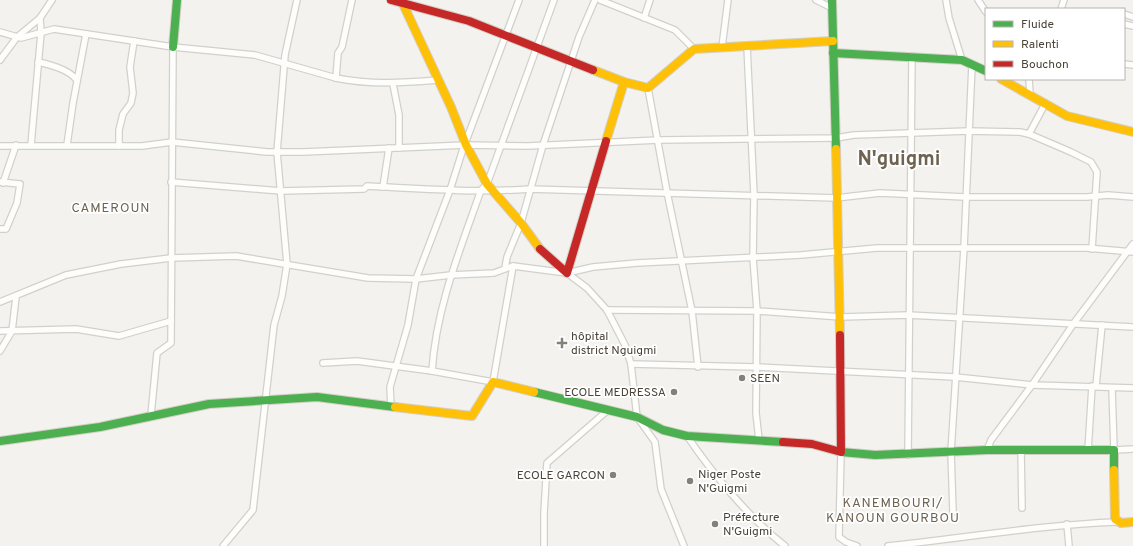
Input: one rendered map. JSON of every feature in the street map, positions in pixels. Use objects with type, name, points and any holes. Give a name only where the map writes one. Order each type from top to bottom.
[{"type":"main road","points":[[174,47],[177,0]]},
{"type":"main road","points":[[391,0],[469,21],[624,82],[648,88],[694,49],[833,41]]},
{"type":"main road","points":[[403,2],[451,107],[484,187],[495,191],[540,249],[566,273],[624,82]]},
{"type":"main road","points":[[832,4],[836,138],[836,198],[840,251],[842,452]]},
{"type":"main road","points":[[833,53],[912,56],[962,60],[985,71]]},
{"type":"main road","points":[[1003,80],[1067,116],[1133,132]]},
{"type":"main road","points":[[0,441],[100,427],[151,415],[209,404],[266,402],[317,397],[472,416],[493,382],[637,417],[663,430],[687,436],[812,444],[842,452],[875,455],[987,450],[1114,450],[1115,519],[1118,522],[1133,522]]},
{"type":"street","points":[[0,60],[17,37],[40,18],[52,0]]},
{"type":"street","points":[[223,546],[253,510],[274,325],[282,296],[287,264],[277,152],[284,63],[297,0]]},
{"type":"street","points":[[336,78],[338,53],[342,47],[352,0]]},
{"type":"street","points":[[391,406],[390,387],[408,325],[416,279],[519,0]]},
{"type":"street","points":[[432,371],[434,348],[443,299],[538,47],[554,0]]},
{"type":"street","points":[[505,268],[507,257],[521,223],[543,145],[595,0]]},
{"type":"street","points":[[600,0],[675,30],[694,49]]},
{"type":"street","points":[[644,18],[650,0]]},
{"type":"street","points":[[722,47],[728,0]]},
{"type":"street","points":[[816,0],[832,4]]},
{"type":"street","points":[[946,0],[962,60]]},
{"type":"street","points":[[978,0],[985,10]]},
{"type":"street","points":[[31,145],[41,33],[40,18]]},
{"type":"street","points":[[0,32],[21,38],[54,29],[174,47],[255,56],[336,78],[357,82],[393,84],[438,80]]},
{"type":"street","points":[[68,145],[77,80],[86,34]]},
{"type":"street","points":[[119,146],[119,130],[123,114],[132,103],[133,93],[130,67],[134,41]]},
{"type":"street","points":[[747,46],[754,195],[753,258],[757,311],[756,413],[759,440]]},
{"type":"street","points":[[151,415],[157,353],[171,343],[171,182],[174,47]]},
{"type":"street","points":[[908,454],[908,315],[912,56]]},
{"type":"street","points":[[38,62],[48,64],[72,74],[77,80]]},
{"type":"street","points":[[954,512],[951,452],[964,248],[965,197],[972,65]]},
{"type":"street","points":[[1029,80],[1030,94]]},
{"type":"street","points":[[393,84],[399,115],[399,148]]},
{"type":"street","points":[[648,88],[659,140],[667,192],[683,261],[692,311],[698,367]]},
{"type":"street","points":[[1029,134],[1045,104]]},
{"type":"street","points":[[0,146],[142,146],[172,142],[277,152],[466,145],[543,145],[659,140],[836,138],[968,131],[1029,134],[1072,152],[1091,162],[1096,172],[1096,196],[1092,249]]},
{"type":"street","points":[[0,229],[6,229],[17,203],[20,184],[2,183],[16,145]]},
{"type":"street","points":[[383,187],[389,148]]},
{"type":"street","points":[[171,182],[281,191],[364,189],[367,186],[432,191],[484,187]]},
{"type":"street","points":[[495,191],[530,189],[836,198],[880,193],[965,197],[1108,195],[1133,197]]},
{"type":"street","points":[[987,450],[991,440],[1032,385],[1074,323],[1126,251],[1133,244]]},
{"type":"street","points":[[0,302],[16,297],[66,275],[121,264],[171,258],[236,256],[368,278],[416,279],[451,275],[494,273],[513,266],[566,273],[613,265],[910,248],[1092,249],[1133,252]]},
{"type":"street","points":[[323,363],[357,362],[432,371],[493,382],[513,266]]},
{"type":"street","points":[[566,273],[586,288],[607,310],[625,345],[631,364],[637,417],[655,442],[661,489],[684,546]]},
{"type":"street","points":[[0,351],[12,331],[16,297]]},
{"type":"street","points":[[607,310],[757,311],[841,317],[908,315],[959,319],[1074,323],[1133,328]]},
{"type":"street","points":[[0,331],[76,329],[119,336],[171,321]]},
{"type":"street","points":[[1088,451],[1094,386],[1102,325]]},
{"type":"street","points":[[631,364],[698,367],[757,367],[955,377],[1032,385],[1133,388]]},
{"type":"street","points":[[1112,388],[1114,450],[1133,449]]},
{"type":"street","points":[[544,546],[544,513],[547,464],[608,410]]},
{"type":"street","points":[[687,436],[704,460],[767,532],[785,546]]},
{"type":"street","points":[[1021,450],[1022,508]]},
{"type":"street","points":[[842,452],[838,530],[839,537],[844,544],[857,546]]},
{"type":"street","points":[[888,546],[1067,524],[1118,522]]},
{"type":"street","points":[[1067,524],[1069,546]]},
{"type":"traffic: fast","points":[[173,47],[177,0]]},
{"type":"traffic: fast","points":[[832,0],[836,149]]},
{"type":"traffic: fast","points":[[833,53],[962,60],[985,71]]},
{"type":"traffic: fast","points":[[534,392],[637,417],[663,430],[687,436],[783,442]]},
{"type":"traffic: fast","points":[[0,441],[100,427],[209,404],[317,397],[395,407]]},
{"type":"traffic: fast","points":[[841,452],[875,455],[987,450],[1114,450],[1114,470]]},
{"type":"traffic: slow","points":[[403,4],[451,107],[466,145],[487,184],[521,223],[540,249]]},
{"type":"traffic: slow","points":[[593,70],[624,82],[648,88],[694,49],[833,41]]},
{"type":"traffic: slow","points":[[1003,80],[1067,116],[1133,132]]},
{"type":"traffic: slow","points":[[606,141],[624,82]]},
{"type":"traffic: slow","points":[[836,149],[840,335]]},
{"type":"traffic: slow","points":[[395,407],[472,416],[493,382],[534,392]]},
{"type":"traffic: slow","points":[[1114,470],[1115,519],[1121,523],[1133,522]]},
{"type":"traffic: jam","points":[[391,0],[469,21],[593,70]]},
{"type":"traffic: jam","points":[[540,249],[567,273],[606,141]]},
{"type":"traffic: jam","points":[[783,442],[812,444],[841,452],[840,335]]},
{"type":"place","name":"hôpital district Nguigmi","points":[[562,343]]},
{"type":"place","name":"SEEN","points":[[742,378]]},
{"type":"place","name":"ECOLE MEDRESSA","points":[[674,392]]},
{"type":"place","name":"ECOLE GARCON","points":[[613,475]]},
{"type":"place","name":"Niger Poste N'Guigmi","points":[[690,481]]},
{"type":"place","name":"Préfecture N'Guigmi","points":[[715,524]]},
{"type":"district","name":"N'guigmi","points":[[899,158]]},
{"type":"district","name":"CAMEROUN","points":[[111,207]]},
{"type":"district","name":"KANEMBOURI/ KANOUN GOURBOU","points":[[893,510]]}]
